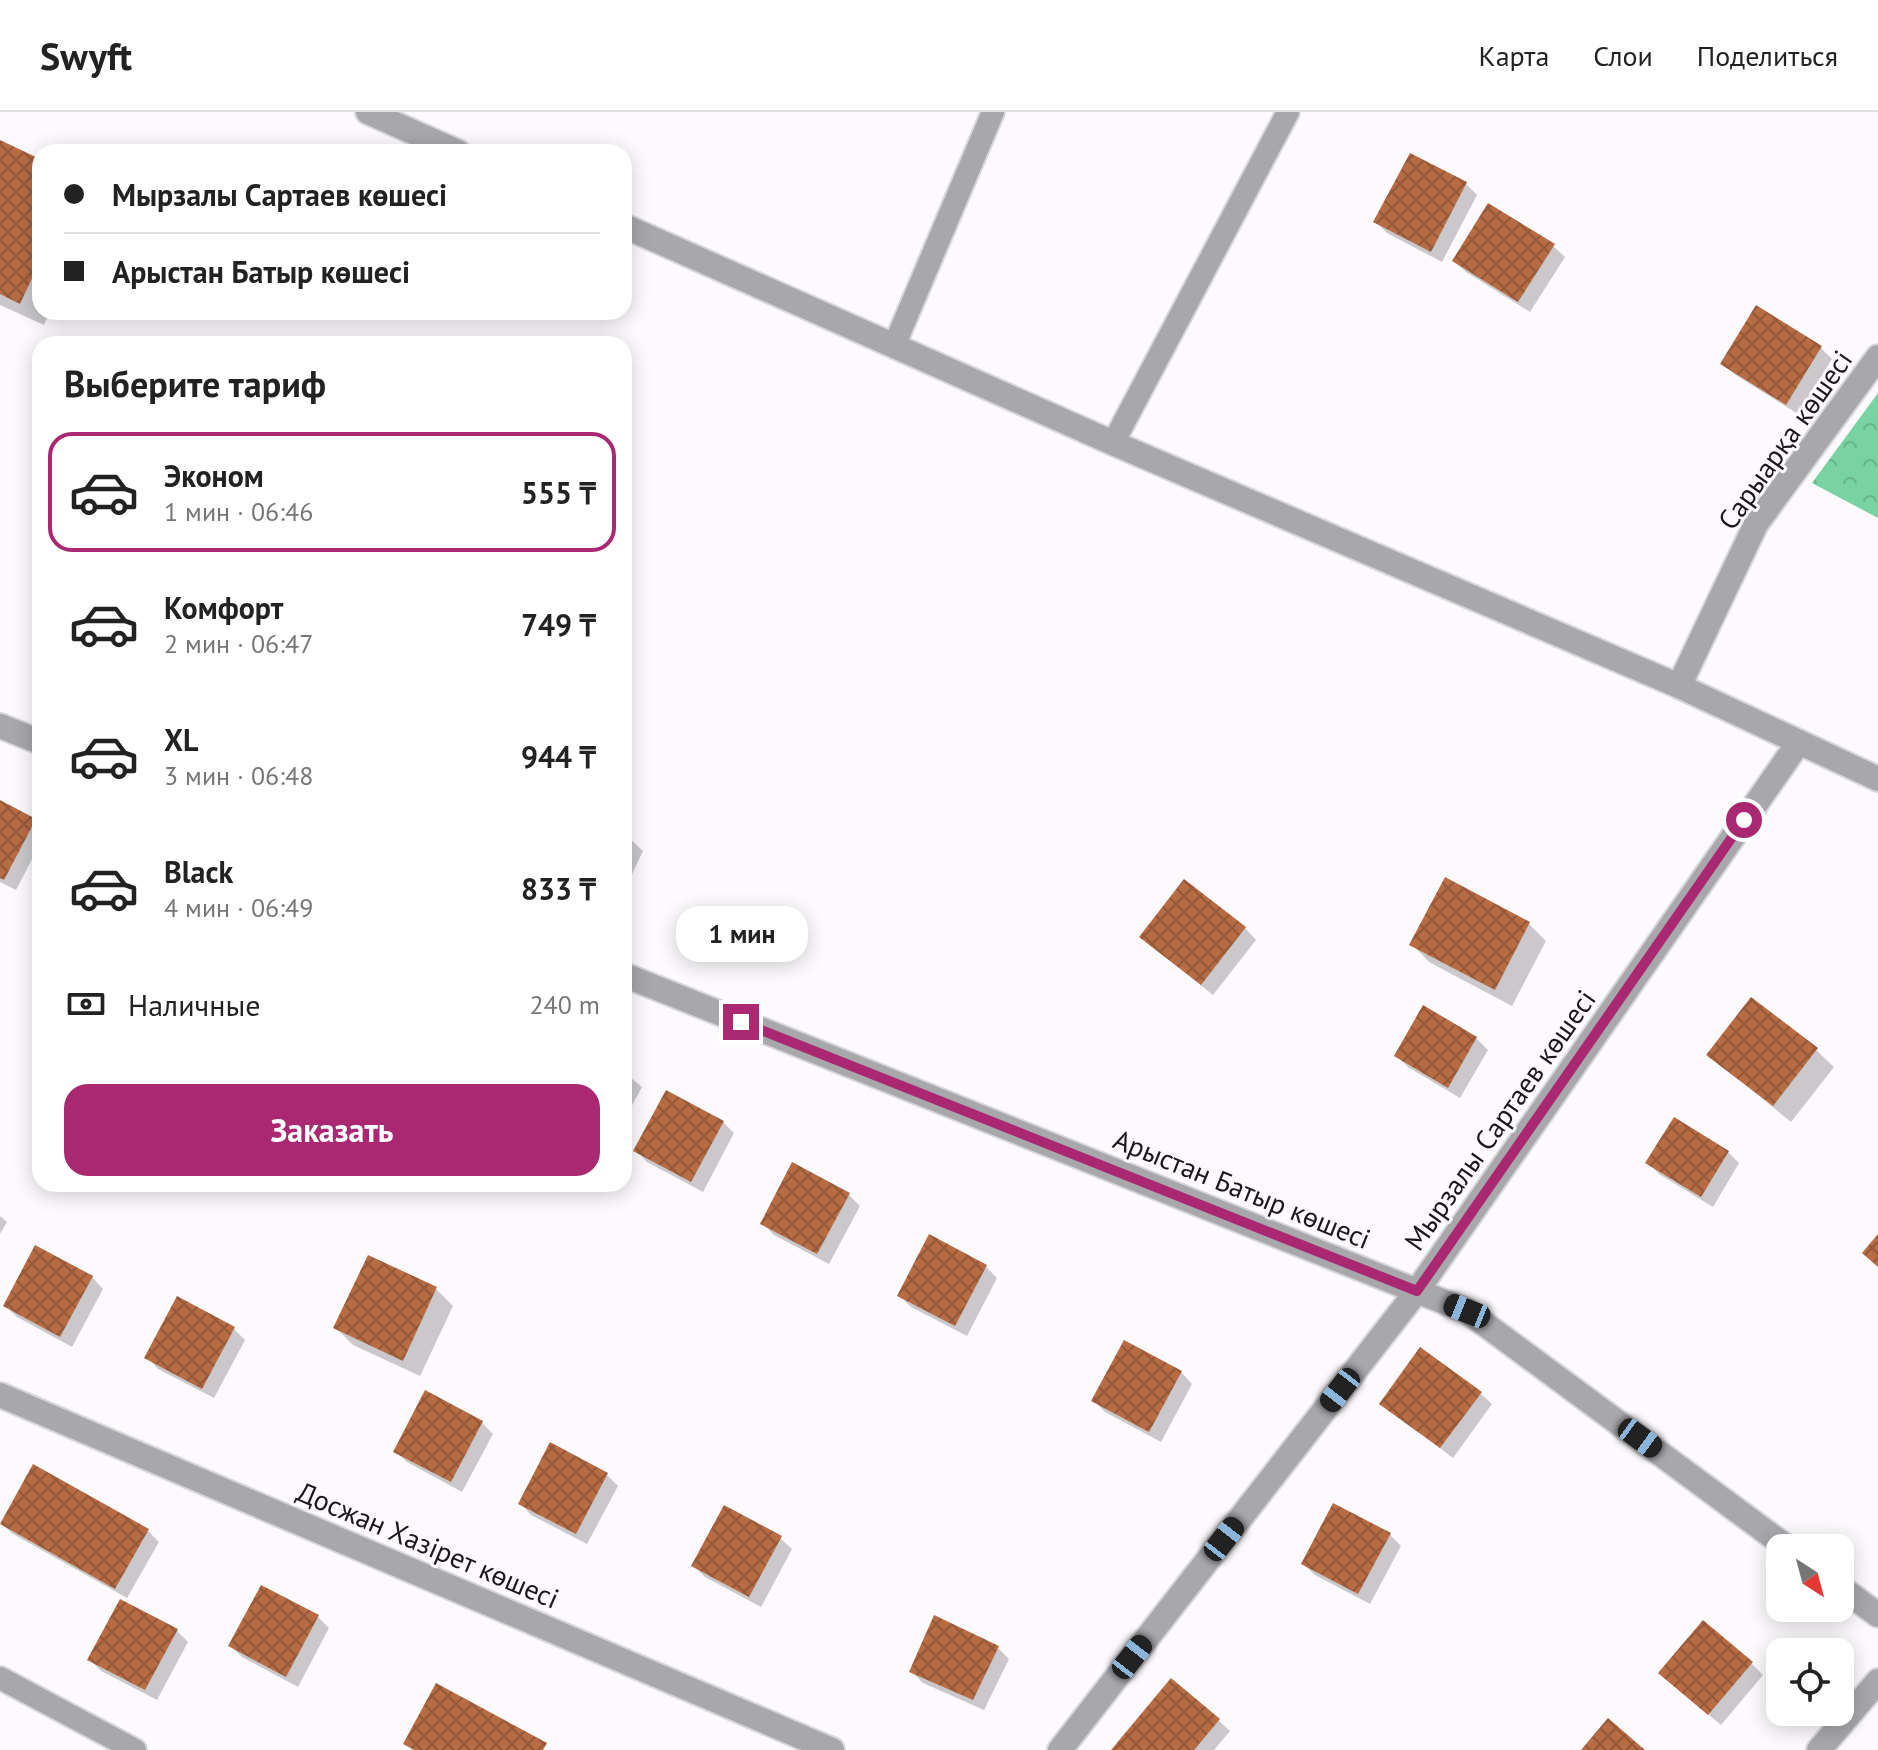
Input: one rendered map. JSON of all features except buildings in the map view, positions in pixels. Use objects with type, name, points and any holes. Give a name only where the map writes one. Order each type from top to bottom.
[{"type":"street","points":[[368,112],[440,144]]},
{"type":"street","points":[[632,230],[1113,443],[1679,686],[1878,779]]},
{"type":"street","name":"Сарыарқа көшесі","points":[[1679,686],[1756,524],[1878,357]]},
{"type":"street","points":[[0,726],[32,739]]},
{"type":"street","name":"Мырзалы Сартаев көшесі","points":[[1060,1750],[1417,1291],[1799,742]]},
{"type":"street","name":"Арыстан Батыр көшесі","points":[[632,978],[1467,1311],[1769,1534]]},
{"type":"street","name":"Досжан Хазірет көшесі","points":[[0,1395],[832,1750]]},
{"type":"street","points":[[1854,1597],[1878,1615]]},
{"type":"street","points":[[1819,1750],[1878,1681]]},
{"type":"lane","points":[[894,346],[993,112]]},
{"type":"lane","points":[[1113,443],[1288,112]]},
{"type":"lane","points":[[0,1678],[135,1750]]},
{"type":"green space","points":[[1878,393],[1878,518],[1812,483]]},
{"type":"route","points":[[741,1022],[1417,1291],[1744,820]]}]
